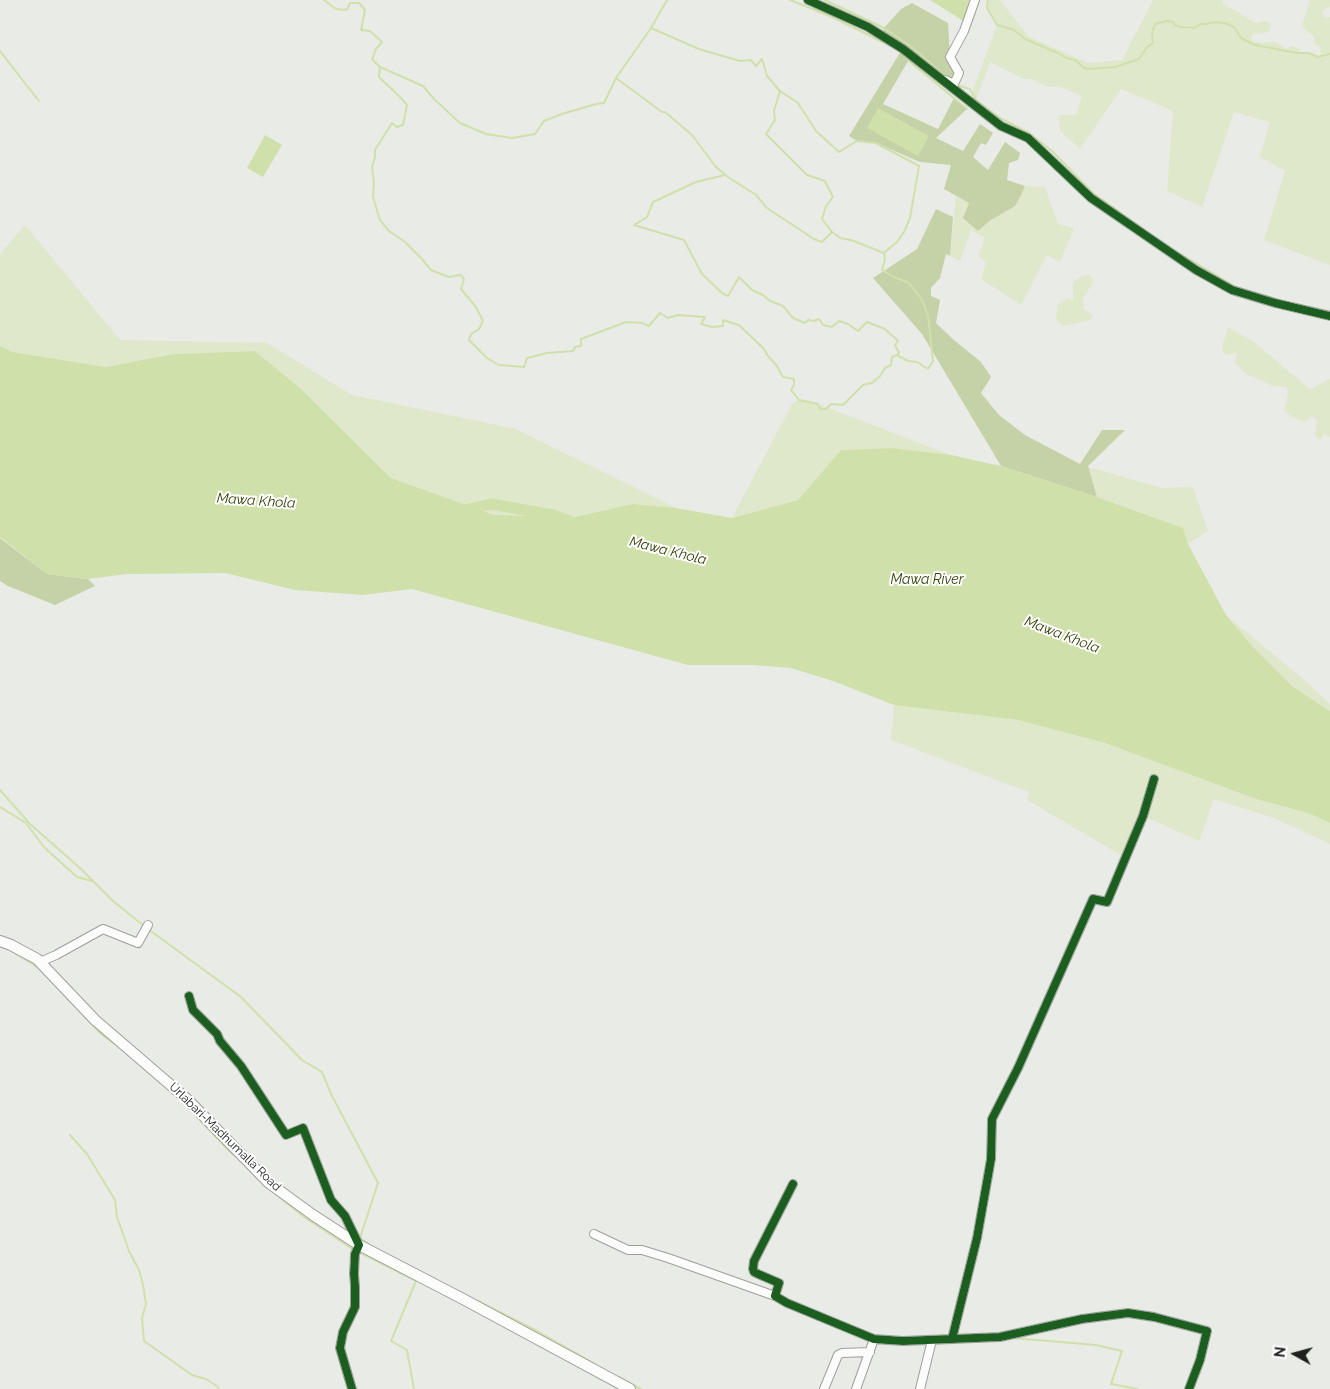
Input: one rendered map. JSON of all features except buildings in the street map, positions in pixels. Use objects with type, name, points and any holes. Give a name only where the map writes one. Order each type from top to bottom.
[{"type":"main road","name":"Urlabari-Madhumalla Road","points":[[0,941],[11,944],[40,962],[95,1020],[188,1100],[269,1183],[358,1245],[630,1389]]},
{"type":"street","points":[[808,0],[868,27],[903,49],[1001,126],[1028,138],[1091,198],[1196,270],[1232,290],[1275,303],[1330,316]]},
{"type":"street","points":[[936,75],[954,84],[958,73],[950,57],[964,31],[975,0]]},
{"type":"street","points":[[952,1339],[978,1229],[991,1159],[992,1119],[1018,1068],[1093,899],[1108,902],[1143,816],[1154,779]]},
{"type":"street","points":[[40,962],[103,929],[138,943],[148,925]]},
{"type":"street","points":[[189,996],[193,1010],[217,1034],[220,1041],[241,1066],[286,1135],[303,1128],[331,1200],[345,1216],[358,1245],[355,1254],[354,1274],[355,1307],[342,1332],[340,1348],[352,1389]]},
{"type":"street","points":[[775,1296],[779,1283],[754,1272],[754,1261],[793,1184]]},
{"type":"street","points":[[594,1234],[628,1250],[642,1250],[668,1258],[775,1296],[787,1303],[874,1339],[903,1341],[1000,1338],[1082,1319],[1128,1313],[1154,1317],[1207,1332],[1200,1360],[1189,1389]]},
{"type":"street","points":[[856,1389],[874,1339]]},
{"type":"street","points":[[920,1389],[932,1340]]},
{"type":"street","points":[[824,1389],[840,1353],[870,1352]]},
{"type":"shaded area","points":[[988,0],[1000,0],[1029,37],[1088,63],[1122,60],[1153,0],[1223,0],[1222,3],[1256,23],[1266,21],[1271,24],[1270,30],[1265,33],[1253,34],[1251,40],[1261,43],[1276,42],[1286,49],[1291,46],[1299,48],[1300,53],[1309,53],[1321,57],[1320,47],[1314,44],[1314,37],[1302,26],[1310,0],[1330,0],[1330,7],[1322,12],[1324,17],[1330,17],[1330,265],[1264,240],[1285,171],[1260,157],[1270,122],[1234,112],[1202,207],[1167,191],[1173,111],[1121,89],[1080,149],[1060,131],[1059,115],[1076,115],[1082,96],[1058,86],[1047,87],[1031,79],[1024,79],[990,62],[976,100],[969,101],[997,25],[987,8]]},
{"type":"shaded area","points":[[912,3],[948,23],[950,57],[959,73],[954,84],[911,56],[883,104],[938,129],[954,98],[967,109],[936,138],[963,151],[980,124],[993,133],[986,145],[981,143],[973,157],[988,170],[1005,142],[1020,153],[1018,160],[1009,163],[1007,180],[1025,186],[1021,195],[1015,206],[991,220],[978,231],[963,218],[969,203],[944,189],[951,165],[920,162],[876,143],[857,141],[849,136],[901,51],[882,36],[884,28],[901,9]]},
{"type":"shaded area","points":[[1025,186],[1045,187],[1058,224],[1074,228],[1060,262],[1047,255],[1021,305],[981,279],[986,262],[978,256],[985,238],[971,230],[960,261],[950,256],[956,196],[969,203],[978,231],[991,220],[1015,206]]},
{"type":"shaded area","points":[[936,209],[953,217],[950,256],[946,254],[940,278],[931,288],[931,296],[940,300],[936,323],[981,362],[991,377],[981,393],[999,415],[1025,435],[1080,464],[1102,430],[1125,430],[1088,466],[1097,497],[1001,466],[922,334],[873,278],[917,249]]},
{"type":"shaded area","points":[[25,225],[120,340],[267,343],[352,395],[516,429],[676,508],[632,504],[575,517],[494,515],[391,478],[300,388],[255,351],[174,354],[106,367],[13,352],[0,346],[0,254]]},
{"type":"shaded area","points":[[1090,274],[1093,282],[1083,299],[1084,309],[1093,316],[1090,320],[1063,326],[1056,319],[1058,304],[1067,298],[1073,301],[1073,282],[1082,276]]},
{"type":"shaded area","points":[[1228,327],[1254,342],[1310,389],[1330,379],[1330,437],[1324,434],[1320,440],[1315,436],[1317,421],[1312,416],[1305,422],[1292,417],[1284,411],[1288,395],[1287,387],[1273,386],[1246,374],[1235,363],[1237,353],[1226,355],[1221,350]]},
{"type":"shaded area","points":[[799,400],[818,404],[951,455],[892,448],[841,450],[798,500],[732,518],[792,404]]},
{"type":"shaded area","points":[[1088,467],[1163,488],[1193,487],[1208,531],[1188,544],[1183,528],[1097,497]]},
{"type":"shaded area","points":[[0,538],[47,574],[88,579],[95,586],[55,605],[8,586],[0,581]]},
{"type":"shaded area","points":[[1226,615],[1308,683],[1330,704],[1330,711],[1292,686],[1252,646]]},
{"type":"shaded area","points":[[894,705],[1018,720],[1105,743],[1256,799],[1308,813],[1330,823],[1330,844],[1274,818],[1214,799],[1199,841],[1143,816],[1126,858],[1027,800],[1029,792],[891,740]]},
{"type":"water","points":[[930,0],[970,0],[965,22]]},
{"type":"water","points":[[878,108],[929,136],[918,156],[867,128]]},
{"type":"water","points":[[265,135],[282,145],[263,177],[247,168]]},
{"type":"water","name":"Mawa River","points":[[0,346],[13,352],[106,367],[174,354],[255,351],[300,388],[391,478],[494,515],[575,517],[632,504],[676,508],[732,518],[798,500],[841,450],[892,448],[951,455],[1001,466],[1097,497],[1183,528],[1188,544],[1226,615],[1252,646],[1292,686],[1330,711],[1330,823],[1308,813],[1256,799],[1105,743],[1018,720],[894,705],[836,682],[791,668],[753,665],[688,665],[412,589],[363,595],[295,590],[225,573],[127,574],[88,579],[47,574],[0,537]]},
{"type":"waterway","points":[[324,0],[336,9],[347,10],[350,3],[359,3],[365,10],[361,30],[370,31],[382,42],[376,49],[372,59],[380,67],[379,77],[407,105],[403,125],[397,127],[392,123],[375,150],[372,167],[373,197],[380,220],[389,231],[405,242],[431,270],[449,277],[461,275],[464,279],[461,289],[476,307],[483,321],[479,329],[471,334],[469,340],[487,358],[499,365],[524,367],[527,358],[547,353],[573,351],[575,347],[581,346],[581,339],[626,322],[642,323],[649,326],[660,313],[668,318],[678,315],[705,317],[701,324],[712,327],[723,326],[723,320],[739,325],[764,349],[783,377],[794,379],[794,385],[791,390],[799,400],[818,404],[820,409],[826,409],[831,404],[843,405],[863,385],[872,383],[880,376],[885,368],[891,365],[892,357],[897,355],[908,361],[917,362],[928,369],[933,361],[928,316],[922,300],[909,283],[882,270],[885,259],[884,253],[851,240],[840,238],[832,232],[822,219],[826,206],[833,197],[825,181],[807,175],[766,134],[775,120],[774,111],[780,91],[767,76],[762,59],[756,66],[751,60],[740,61],[699,49],[651,28],[667,0]]},
{"type":"waterway","points":[[790,0],[830,16],[901,51],[909,61],[967,109]]},
{"type":"waterway","points":[[825,0],[884,28],[912,47],[947,78]]},
{"type":"waterway","points":[[988,0],[987,8],[997,25],[1014,30],[1025,39],[1066,58],[1075,60],[1084,68],[1089,69],[1115,67],[1139,59],[1147,47],[1153,43],[1152,33],[1155,24],[1166,21],[1173,22],[1180,27],[1194,28],[1201,24],[1225,23],[1234,27],[1241,38],[1255,45],[1297,53],[1309,53],[1318,57],[1330,54]]},
{"type":"waterway","points":[[651,28],[616,78],[662,112],[665,112],[692,135],[716,167],[756,195],[767,208],[814,239],[822,242],[832,232]]},
{"type":"waterway","points":[[0,51],[39,101]]},
{"type":"waterway","points":[[380,67],[423,86],[460,123],[486,134],[512,138],[535,134],[544,121],[562,114],[604,103],[616,78]]},
{"type":"waterway","points":[[956,85],[970,89],[976,100],[1000,118],[1029,133],[1052,151],[1093,193],[1153,236]]},
{"type":"waterway","points":[[780,91],[798,103],[816,131],[839,152],[857,141],[876,143],[919,166],[910,218],[897,242],[885,252]]},
{"type":"waterway","points":[[725,175],[696,182],[653,202],[647,217],[634,225],[684,240],[702,274],[722,293],[728,296],[739,277],[752,290],[770,301],[783,306],[793,318],[805,323],[808,320],[814,321],[819,319],[823,325],[832,327],[839,321],[848,324],[858,331],[867,322],[885,329],[898,341],[895,345],[899,353],[897,355]]},
{"type":"waterway","points":[[1167,246],[1236,287],[1286,302]]},
{"type":"waterway","name":"Mawa Khola","points":[[460,511],[491,504],[553,515],[569,521]]},
{"type":"waterway","points":[[0,790],[30,824],[81,869],[113,901],[144,926]]},
{"type":"waterway","points":[[0,807],[26,823],[44,847],[77,877],[92,881]]},
{"type":"waterway","points":[[148,929],[241,997],[302,1060],[322,1072],[331,1094],[378,1183],[360,1238],[370,1245]]},
{"type":"waterway","points":[[13,952],[39,968]]},
{"type":"waterway","points":[[82,1013],[101,1034],[119,1047]]},
{"type":"waterway","points":[[190,1109],[229,1151],[237,1157]]},
{"type":"waterway","points":[[70,1135],[87,1154],[115,1200],[117,1217],[129,1251],[139,1270],[143,1285],[146,1304],[142,1318],[144,1341],[192,1375],[206,1379],[219,1389]]},
{"type":"waterway","points":[[271,1190],[304,1217],[354,1250]]},
{"type":"waterway","points":[[359,1252],[416,1281],[391,1341],[407,1350],[414,1389]]},
{"type":"waterway","points":[[478,1301],[539,1332],[595,1364]]},
{"type":"waterway","points":[[1013,1338],[1096,1345],[1122,1351],[1111,1384],[1138,1389]]},
{"type":"waterway","points":[[619,1377],[641,1389]]},
{"type":"cycle path","points":[[808,0],[868,27],[903,49],[1001,126],[1028,138],[1091,198],[1196,270],[1232,290],[1275,303],[1330,316]]},
{"type":"cycle path","points":[[952,1339],[977,1238],[991,1159],[992,1119],[1018,1068],[1093,899],[1107,902],[1143,816],[1154,779]]},
{"type":"cycle path","points":[[189,996],[193,1010],[217,1034],[220,1041],[241,1066],[286,1135],[303,1128],[331,1200],[345,1216],[359,1245],[355,1254],[355,1307],[343,1332],[340,1348],[352,1389]]},
{"type":"cycle path","points":[[793,1184],[754,1261],[753,1269],[754,1272],[779,1283],[775,1296],[787,1303],[874,1339],[903,1341],[1000,1337],[1082,1319],[1128,1313],[1154,1317],[1207,1331],[1200,1360],[1189,1389]]}]
